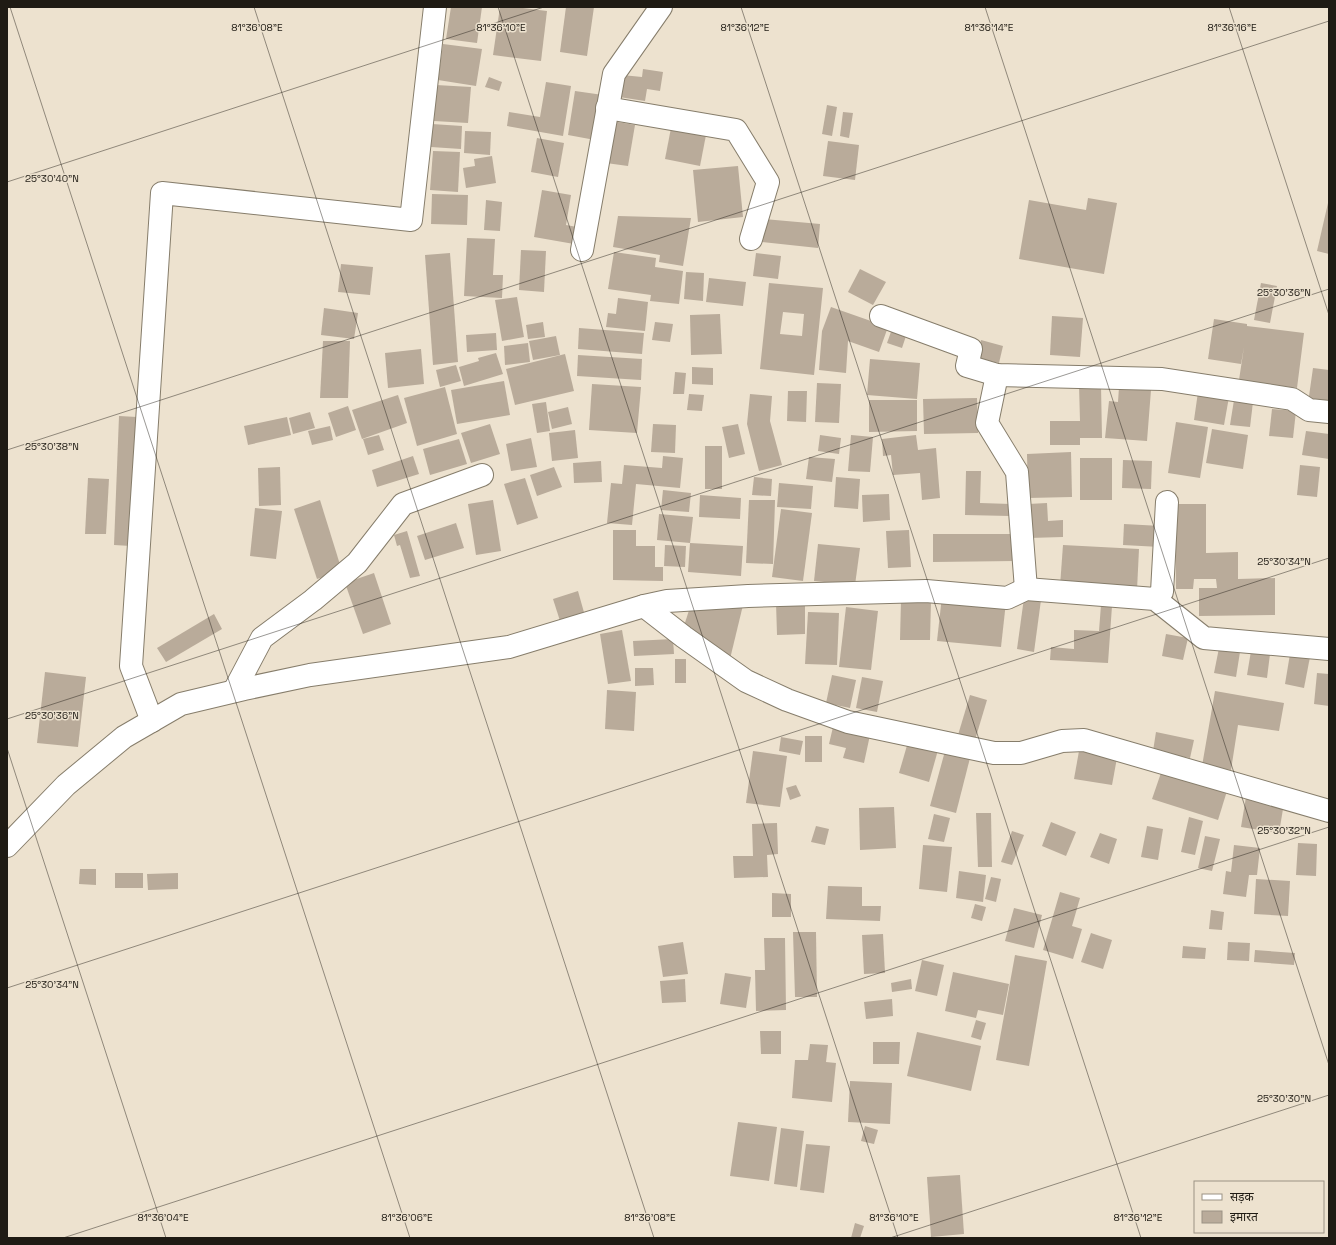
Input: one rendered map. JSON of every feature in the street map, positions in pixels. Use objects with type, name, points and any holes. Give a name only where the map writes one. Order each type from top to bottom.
[{"type":"street","points":[[152,721],[131,666],[162,193],[411,220],[435,7]]},
{"type":"street","points":[[582,250],[614,74],[662,7]]},
{"type":"street","points":[[607,108],[736,130],[768,182],[750,239]]},
{"type":"street","points":[[881,316],[971,349],[967,366],[997,375],[1162,379],[1292,399],[1309,410],[1329,412]]},
{"type":"street","points":[[997,375],[987,423],[1017,472],[1026,589]]},
{"type":"street","points":[[234,691],[262,638],[313,600],[357,563],[403,504],[482,475]]},
{"type":"street","points":[[1155,599],[1162,592],[1167,502]]},
{"type":"street","points":[[7,846],[66,785],[124,737],[181,704],[310,675],[509,647],[644,606],[666,601],[740,596],[926,591],[1007,598],[1026,589],[1155,599],[1204,638],[1329,649]]},
{"type":"street","points":[[644,606],[684,637],[746,680],[787,700],[848,722],[994,753],[1021,753],[1062,741],[1084,740],[1329,811]]},
{"type":"building","points":[[451,7],[482,7],[477,43],[446,39]]},
{"type":"building","points":[[500,7],[515,7],[547,11],[541,61],[493,55]]},
{"type":"building","points":[[566,7],[594,7],[587,56],[560,52]]},
{"type":"building","points":[[443,44],[482,49],[476,86],[438,80]]},
{"type":"building","points":[[643,69],[663,72],[660,91],[647,89],[645,101],[619,97],[622,75],[642,77]]},
{"type":"building","points":[[489,77],[502,82],[499,91],[485,87]]},
{"type":"building","points":[[546,82],[571,86],[563,136],[507,126],[509,112],[540,117]]},
{"type":"building","points":[[436,85],[471,87],[468,123],[434,121]]},
{"type":"building","points":[[575,91],[603,95],[595,140],[568,135]]},
{"type":"building","points":[[827,105],[837,107],[832,136],[822,134]]},
{"type":"building","points":[[843,112],[853,113],[849,138],[840,136]]},
{"type":"building","points":[[612,121],[635,125],[628,166],[606,163]]},
{"type":"building","points":[[432,124],[462,126],[461,149],[431,147]]},
{"type":"building","points":[[671,128],[706,135],[700,166],[665,159]]},
{"type":"building","points":[[465,131],[491,132],[490,155],[464,153]]},
{"type":"building","points":[[537,138],[564,143],[558,177],[531,172]]},
{"type":"building","points":[[828,141],[859,145],[855,180],[823,176]]},
{"type":"building","points":[[433,151],[460,152],[458,192],[430,190]]},
{"type":"building","points":[[492,156],[496,183],[466,188],[463,168],[475,166],[474,159]]},
{"type":"building","points":[[738,166],[743,217],[698,222],[693,170]]},
{"type":"building","points":[[542,190],[571,195],[566,225],[577,227],[574,244],[534,237]]},
{"type":"building","points":[[432,194],[468,195],[467,225],[431,224]]},
{"type":"building","points":[[1088,198],[1117,203],[1104,274],[1019,259],[1029,200],[1086,210]]},
{"type":"building","points":[[486,200],[502,202],[500,231],[484,230]]},
{"type":"building","points":[[1329,203],[1329,254],[1317,251]]},
{"type":"building","points":[[618,216],[691,218],[683,266],[659,262],[660,255],[613,247]]},
{"type":"building","points":[[764,219],[820,224],[818,248],[762,242]]},
{"type":"building","points":[[467,238],[495,239],[493,275],[503,275],[502,298],[464,296]]},
{"type":"building","points":[[521,250],[546,251],[544,292],[519,290]]},
{"type":"building","points":[[614,252],[656,258],[655,267],[683,271],[679,304],[650,301],[651,295],[608,289]]},
{"type":"building","points":[[450,253],[458,362],[433,365],[425,255]]},
{"type":"building","points":[[756,253],[781,256],[778,279],[753,276]]},
{"type":"building","points":[[341,264],[373,267],[370,295],[338,292]]},
{"type":"building","points":[[860,269],[886,282],[873,305],[848,292]]},
{"type":"building","points":[[686,272],[704,273],[703,301],[684,299]]},
{"type":"building","points":[[709,278],[746,282],[743,306],[706,302]]},
{"type":"building","points":[[769,283],[823,288],[814,375],[760,369]],"holes":[[[783,312],[804,314],[802,336],[780,334]]]},
{"type":"building","points":[[1261,283],[1277,286],[1270,323],[1254,320]]},
{"type":"building","points":[[517,297],[524,337],[502,341],[495,300]]},
{"type":"building","points":[[618,298],[648,302],[645,331],[606,327],[608,313],[616,314]]},
{"type":"building","points":[[831,307],[888,327],[879,352],[848,341],[846,373],[819,370],[822,331]]},
{"type":"building","points":[[324,308],[358,313],[354,339],[321,335]]},
{"type":"building","points":[[720,314],[722,354],[691,355],[690,315]]},
{"type":"building","points":[[1052,316],[1083,318],[1080,357],[1050,355]]},
{"type":"building","points":[[1214,319],[1247,324],[1247,326],[1304,333],[1297,388],[1239,380],[1244,347],[1241,364],[1208,359]]},
{"type":"building","points":[[543,322],[545,337],[528,339],[526,325]]},
{"type":"building","points":[[655,322],[673,324],[670,342],[652,340]]},
{"type":"building","points":[[579,328],[644,333],[642,354],[578,349]]},
{"type":"building","points":[[892,329],[907,333],[902,348],[887,343]]},
{"type":"building","points":[[496,333],[497,350],[467,352],[466,335]]},
{"type":"building","points":[[556,336],[560,355],[533,360],[529,341]]},
{"type":"building","points":[[981,340],[1003,346],[999,363],[976,358]]},
{"type":"building","points":[[323,341],[350,341],[348,398],[320,398]]},
{"type":"building","points":[[528,343],[530,362],[505,365],[504,346]]},
{"type":"building","points":[[421,349],[424,384],[388,388],[385,353]]},
{"type":"building","points":[[496,353],[503,374],[464,386],[459,367],[479,361],[478,358]]},
{"type":"building","points":[[565,354],[574,391],[515,405],[506,369]]},
{"type":"building","points":[[578,355],[642,359],[641,380],[577,376]]},
{"type":"building","points":[[870,359],[920,363],[917,399],[867,395]]},
{"type":"building","points":[[456,365],[461,381],[440,387],[436,370]]},
{"type":"building","points":[[692,367],[713,368],[713,385],[692,384]]},
{"type":"building","points":[[1313,368],[1329,370],[1329,406],[1308,403]]},
{"type":"building","points":[[675,372],[686,373],[684,394],[673,394]]},
{"type":"building","points":[[504,381],[510,415],[457,424],[451,390]]},
{"type":"building","points":[[817,383],[841,384],[839,423],[815,422]]},
{"type":"building","points":[[592,384],[641,387],[637,433],[589,430]]},
{"type":"building","points":[[1079,385],[1101,385],[1102,438],[1080,438],[1080,445],[1050,445],[1050,421],[1080,421]]},
{"type":"building","points":[[445,387],[457,434],[417,446],[404,398]]},
{"type":"building","points":[[1119,387],[1151,390],[1147,441],[1105,438],[1109,401],[1118,402]]},
{"type":"building","points":[[788,391],[807,391],[806,422],[787,421]]},
{"type":"building","points":[[1198,392],[1229,397],[1224,425],[1194,420]]},
{"type":"building","points":[[689,394],[704,395],[702,411],[687,410]]},
{"type":"building","points":[[750,394],[772,396],[770,421],[782,465],[759,471],[747,424]]},
{"type":"building","points":[[398,395],[407,423],[362,439],[352,410]]},
{"type":"building","points":[[977,398],[978,433],[924,434],[923,399]]},
{"type":"building","points":[[869,400],[917,400],[917,431],[869,432]]},
{"type":"building","points":[[1234,400],[1253,402],[1250,427],[1230,425]]},
{"type":"building","points":[[546,402],[550,431],[537,433],[532,404]]},
{"type":"building","points":[[348,406],[356,430],[336,437],[328,413]]},
{"type":"building","points":[[568,407],[572,424],[552,429],[548,412]]},
{"type":"building","points":[[1272,409],[1296,411],[1293,438],[1269,436]]},
{"type":"building","points":[[310,412],[315,428],[293,434],[289,418]]},
{"type":"building","points":[[119,416],[137,417],[131,546],[114,545]]},
{"type":"building","points":[[287,417],[291,435],[248,445],[244,426]]},
{"type":"building","points":[[1176,422],[1208,427],[1200,478],[1168,473]]},
{"type":"building","points":[[490,424],[500,454],[471,463],[461,433]]},
{"type":"building","points":[[653,424],[676,425],[675,453],[651,452]]},
{"type":"building","points":[[738,424],[745,454],[729,458],[722,427]]},
{"type":"building","points":[[330,426],[333,440],[312,445],[308,431]]},
{"type":"building","points":[[1212,429],[1248,435],[1243,469],[1206,463]]},
{"type":"building","points":[[575,430],[578,458],[552,461],[549,433]]},
{"type":"building","points":[[1306,431],[1329,434],[1329,459],[1302,455]]},
{"type":"building","points":[[379,435],[384,450],[368,455],[363,439]]},
{"type":"building","points":[[820,435],[841,438],[839,454],[818,451]]},
{"type":"building","points":[[851,435],[873,437],[870,472],[848,471]]},
{"type":"building","points":[[916,435],[918,450],[936,448],[940,498],[922,500],[920,473],[893,475],[891,455],[883,456],[882,439]]},
{"type":"building","points":[[531,438],[537,467],[511,471],[506,444]]},
{"type":"building","points":[[459,439],[467,464],[430,475],[423,449]]},
{"type":"building","points":[[705,446],[722,446],[722,489],[705,489]]},
{"type":"building","points":[[1071,452],[1072,497],[1028,498],[1027,454]]},
{"type":"building","points":[[413,456],[419,474],[377,487],[372,470]]},
{"type":"building","points":[[663,456],[683,458],[680,488],[636,484],[632,525],[607,523],[611,483],[622,484],[624,465],[662,468]]},
{"type":"building","points":[[809,457],[835,459],[832,482],[806,479]]},
{"type":"building","points":[[1080,458],[1112,458],[1112,500],[1080,500]]},
{"type":"building","points":[[1123,460],[1152,461],[1151,489],[1122,488]]},
{"type":"building","points":[[601,461],[602,482],[574,483],[573,463]]},
{"type":"building","points":[[1300,465],[1320,467],[1317,497],[1297,495]]},
{"type":"building","points":[[280,467],[281,505],[259,506],[258,468]]},
{"type":"building","points":[[554,467],[562,487],[537,496],[530,475]]},
{"type":"building","points":[[966,471],[981,471],[980,503],[1011,504],[1010,516],[965,515]]},
{"type":"building","points":[[754,477],[772,479],[771,496],[752,495]]},
{"type":"building","points":[[836,477],[860,479],[858,509],[834,507]]},
{"type":"building","points":[[88,478],[109,479],[106,534],[85,534]]},
{"type":"building","points":[[525,478],[538,518],[517,525],[504,484]]},
{"type":"building","points":[[779,483],[813,486],[811,509],[777,507]]},
{"type":"building","points":[[663,490],[691,493],[689,512],[661,510]]},
{"type":"building","points":[[889,494],[890,520],[863,522],[862,495]]},
{"type":"building","points":[[700,495],[741,498],[740,519],[699,517]]},
{"type":"building","points":[[320,500],[342,571],[317,579],[294,509]]},
{"type":"building","points":[[493,500],[501,551],[476,555],[468,504]]},
{"type":"building","points":[[749,500],[775,500],[773,564],[746,563]]},
{"type":"building","points":[[1047,503],[1048,521],[1063,520],[1063,537],[1029,538],[1028,504]]},
{"type":"building","points":[[1175,504],[1206,504],[1206,553],[1238,552],[1238,579],[1275,578],[1275,615],[1199,616],[1199,588],[1217,588],[1216,579],[1194,579],[1193,589],[1176,589]]},
{"type":"building","points":[[255,508],[282,511],[276,559],[250,556]]},
{"type":"building","points":[[781,509],[812,513],[803,581],[772,577]]},
{"type":"building","points":[[659,514],[693,517],[690,543],[657,540]]},
{"type":"building","points":[[456,523],[464,548],[425,560],[417,536]]},
{"type":"building","points":[[1124,524],[1161,526],[1160,547],[1123,545]]},
{"type":"building","points":[[613,530],[636,530],[636,546],[655,546],[655,567],[663,567],[663,581],[613,580]]},
{"type":"building","points":[[909,530],[911,567],[888,568],[886,531]]},
{"type":"building","points":[[407,531],[420,576],[410,578],[400,545],[397,546],[394,535]]},
{"type":"building","points":[[933,534],[1015,534],[1015,561],[933,562]]},
{"type":"building","points":[[690,543],[743,546],[741,576],[688,572]]},
{"type":"building","points":[[818,544],[860,548],[855,585],[814,581]]},
{"type":"building","points":[[665,545],[686,546],[685,567],[664,566]]},
{"type":"building","points":[[1063,545],[1139,549],[1137,590],[1060,586]]},
{"type":"building","points":[[374,573],[391,624],[363,634],[345,583]]},
{"type":"building","points":[[578,591],[585,616],[561,624],[553,599]]},
{"type":"building","points":[[942,596],[1006,602],[1001,647],[937,641]]},
{"type":"building","points":[[1024,598],[1041,600],[1034,652],[1017,649]]},
{"type":"building","points":[[901,600],[931,600],[930,640],[900,640]]},
{"type":"building","points":[[692,601],[744,601],[729,663],[683,629]]},
{"type":"building","points":[[805,602],[805,634],[777,635],[776,603]]},
{"type":"building","points":[[1101,605],[1112,606],[1108,663],[1050,660],[1051,647],[1074,649],[1074,630],[1099,631]]},
{"type":"building","points":[[846,607],[878,611],[871,670],[839,667]]},
{"type":"building","points":[[808,612],[839,613],[837,665],[805,664]]},
{"type":"building","points":[[214,614],[222,629],[166,662],[157,648]]},
{"type":"building","points":[[622,630],[631,681],[608,684],[600,634]]},
{"type":"building","points":[[1166,634],[1188,638],[1183,660],[1162,656]]},
{"type":"building","points":[[673,639],[674,654],[634,656],[633,641]]},
{"type":"building","points":[[1219,648],[1240,652],[1236,677],[1214,673]]},
{"type":"building","points":[[1251,651],[1270,654],[1267,678],[1247,675]]},
{"type":"building","points":[[1290,654],[1310,657],[1304,688],[1285,684]]},
{"type":"building","points":[[675,659],[686,659],[686,683],[675,683]]},
{"type":"building","points":[[635,668],[653,668],[654,685],[635,686]]},
{"type":"building","points":[[45,672],[86,677],[78,747],[37,743]]},
{"type":"building","points":[[1317,673],[1329,674],[1329,706],[1314,704]]},
{"type":"building","points":[[832,675],[856,680],[850,708],[826,703]]},
{"type":"building","points":[[862,677],[883,681],[877,712],[856,708]]},
{"type":"building","points":[[607,690],[636,692],[634,731],[605,729]]},
{"type":"building","points":[[1215,691],[1284,703],[1279,731],[1238,725],[1231,770],[1202,766]]},
{"type":"building","points":[[970,695],[987,700],[975,740],[958,735]]},
{"type":"building","points":[[833,727],[870,735],[864,763],[843,758],[846,748],[829,744]]},
{"type":"building","points":[[1156,732],[1194,740],[1190,758],[1153,751]]},
{"type":"building","points":[[805,736],[822,736],[822,762],[805,762]]},
{"type":"building","points":[[781,737],[803,741],[800,755],[779,751]]},
{"type":"building","points":[[908,742],[938,750],[929,782],[899,773]]},
{"type":"building","points":[[753,751],[787,756],[780,807],[746,803]]},
{"type":"building","points":[[945,751],[970,758],[956,813],[930,806]]},
{"type":"building","points":[[1079,751],[1117,758],[1112,785],[1074,779]]},
{"type":"building","points":[[1162,770],[1227,791],[1218,820],[1152,799]]},
{"type":"building","points":[[796,785],[801,796],[790,800],[786,788]]},
{"type":"building","points":[[1246,797],[1284,803],[1279,833],[1241,827]]},
{"type":"building","points":[[894,807],[896,848],[860,850],[859,808]]},
{"type":"building","points":[[976,813],[991,813],[992,867],[978,867]]},
{"type":"building","points":[[934,814],[950,818],[944,842],[928,839]]},
{"type":"building","points":[[1189,817],[1203,821],[1195,855],[1181,852]]},
{"type":"building","points":[[1051,822],[1076,832],[1066,856],[1042,846]]},
{"type":"building","points":[[777,823],[778,854],[767,855],[768,877],[734,878],[733,856],[753,856],[752,824]]},
{"type":"building","points":[[816,826],[829,829],[825,845],[811,842]]},
{"type":"building","points":[[1147,826],[1163,829],[1158,860],[1141,857]]},
{"type":"building","points":[[1012,831],[1024,835],[1012,865],[1001,862]]},
{"type":"building","points":[[1100,833],[1117,839],[1109,864],[1090,857]]},
{"type":"building","points":[[1205,836],[1220,839],[1212,871],[1198,868]]},
{"type":"building","points":[[1298,843],[1317,844],[1316,876],[1296,875]]},
{"type":"building","points":[[923,845],[952,847],[947,892],[919,889]]},
{"type":"building","points":[[1234,845],[1260,848],[1257,875],[1249,875],[1246,897],[1223,894],[1226,871],[1231,872]]},
{"type":"building","points":[[80,869],[96,869],[96,885],[79,884]]},
{"type":"building","points":[[959,871],[986,875],[983,902],[956,898]]},
{"type":"building","points":[[115,873],[143,873],[143,888],[115,888]]},
{"type":"building","points":[[178,873],[178,889],[148,890],[147,874]]},
{"type":"building","points":[[991,877],[1001,879],[996,902],[985,899]]},
{"type":"building","points":[[1256,879],[1290,881],[1288,916],[1254,914]]},
{"type":"building","points":[[828,886],[862,887],[862,906],[881,906],[880,921],[826,919]]},
{"type":"building","points":[[1060,892],[1080,898],[1072,926],[1082,929],[1073,959],[1043,950]]},
{"type":"building","points":[[772,893],[791,894],[791,917],[772,917]]},
{"type":"building","points":[[975,904],[986,907],[982,921],[971,918]]},
{"type":"building","points":[[1014,908],[1042,915],[1034,948],[1005,941]]},
{"type":"building","points":[[1211,910],[1224,912],[1222,930],[1209,929]]},
{"type":"building","points":[[793,932],[816,932],[817,997],[795,997]]},
{"type":"building","points":[[1091,933],[1112,940],[1103,969],[1081,962]]},
{"type":"building","points":[[883,934],[885,973],[864,974],[862,935]]},
{"type":"building","points":[[764,938],[785,938],[786,1010],[756,1011],[755,970],[765,970]]},
{"type":"building","points":[[683,942],[688,974],[663,977],[658,946]]},
{"type":"building","points":[[1228,942],[1250,943],[1249,961],[1227,960]]},
{"type":"building","points":[[1183,946],[1206,948],[1205,959],[1182,958]]},
{"type":"building","points":[[1255,950],[1295,953],[1294,965],[1254,962]]},
{"type":"building","points":[[1015,955],[1047,961],[1029,1066],[996,1060]]},
{"type":"building","points":[[922,960],[944,965],[937,996],[915,991]]},
{"type":"building","points":[[953,972],[1009,984],[1003,1015],[978,1010],[976,1018],[945,1011]]},
{"type":"building","points":[[725,973],[751,977],[746,1008],[720,1004]]},
{"type":"building","points":[[685,979],[686,1002],[662,1003],[660,981]]},
{"type":"building","points":[[911,979],[912,989],[892,992],[891,983]]},
{"type":"building","points":[[892,999],[893,1016],[866,1019],[864,1002]]},
{"type":"building","points":[[976,1020],[986,1023],[981,1040],[971,1037]]},
{"type":"building","points":[[760,1031],[781,1031],[781,1054],[761,1054]]},
{"type":"building","points":[[917,1032],[981,1046],[971,1091],[907,1076]]},
{"type":"building","points":[[873,1042],[900,1042],[899,1064],[873,1064]]},
{"type":"building","points":[[810,1044],[828,1045],[826,1062],[836,1063],[832,1102],[792,1098],[795,1060],[808,1060]]},
{"type":"building","points":[[850,1081],[892,1083],[890,1124],[848,1122]]},
{"type":"building","points":[[738,1122],[777,1127],[769,1181],[730,1176]]},
{"type":"building","points":[[865,1126],[878,1130],[874,1144],[861,1141]]},
{"type":"building","points":[[781,1128],[804,1131],[797,1187],[774,1184]]},
{"type":"building","points":[[806,1144],[830,1146],[824,1193],[800,1190]]},
{"type":"building","points":[[960,1175],[964,1234],[931,1237],[927,1177]]},
{"type":"building","points":[[855,1223],[864,1226],[860,1238],[851,1238]]}]
